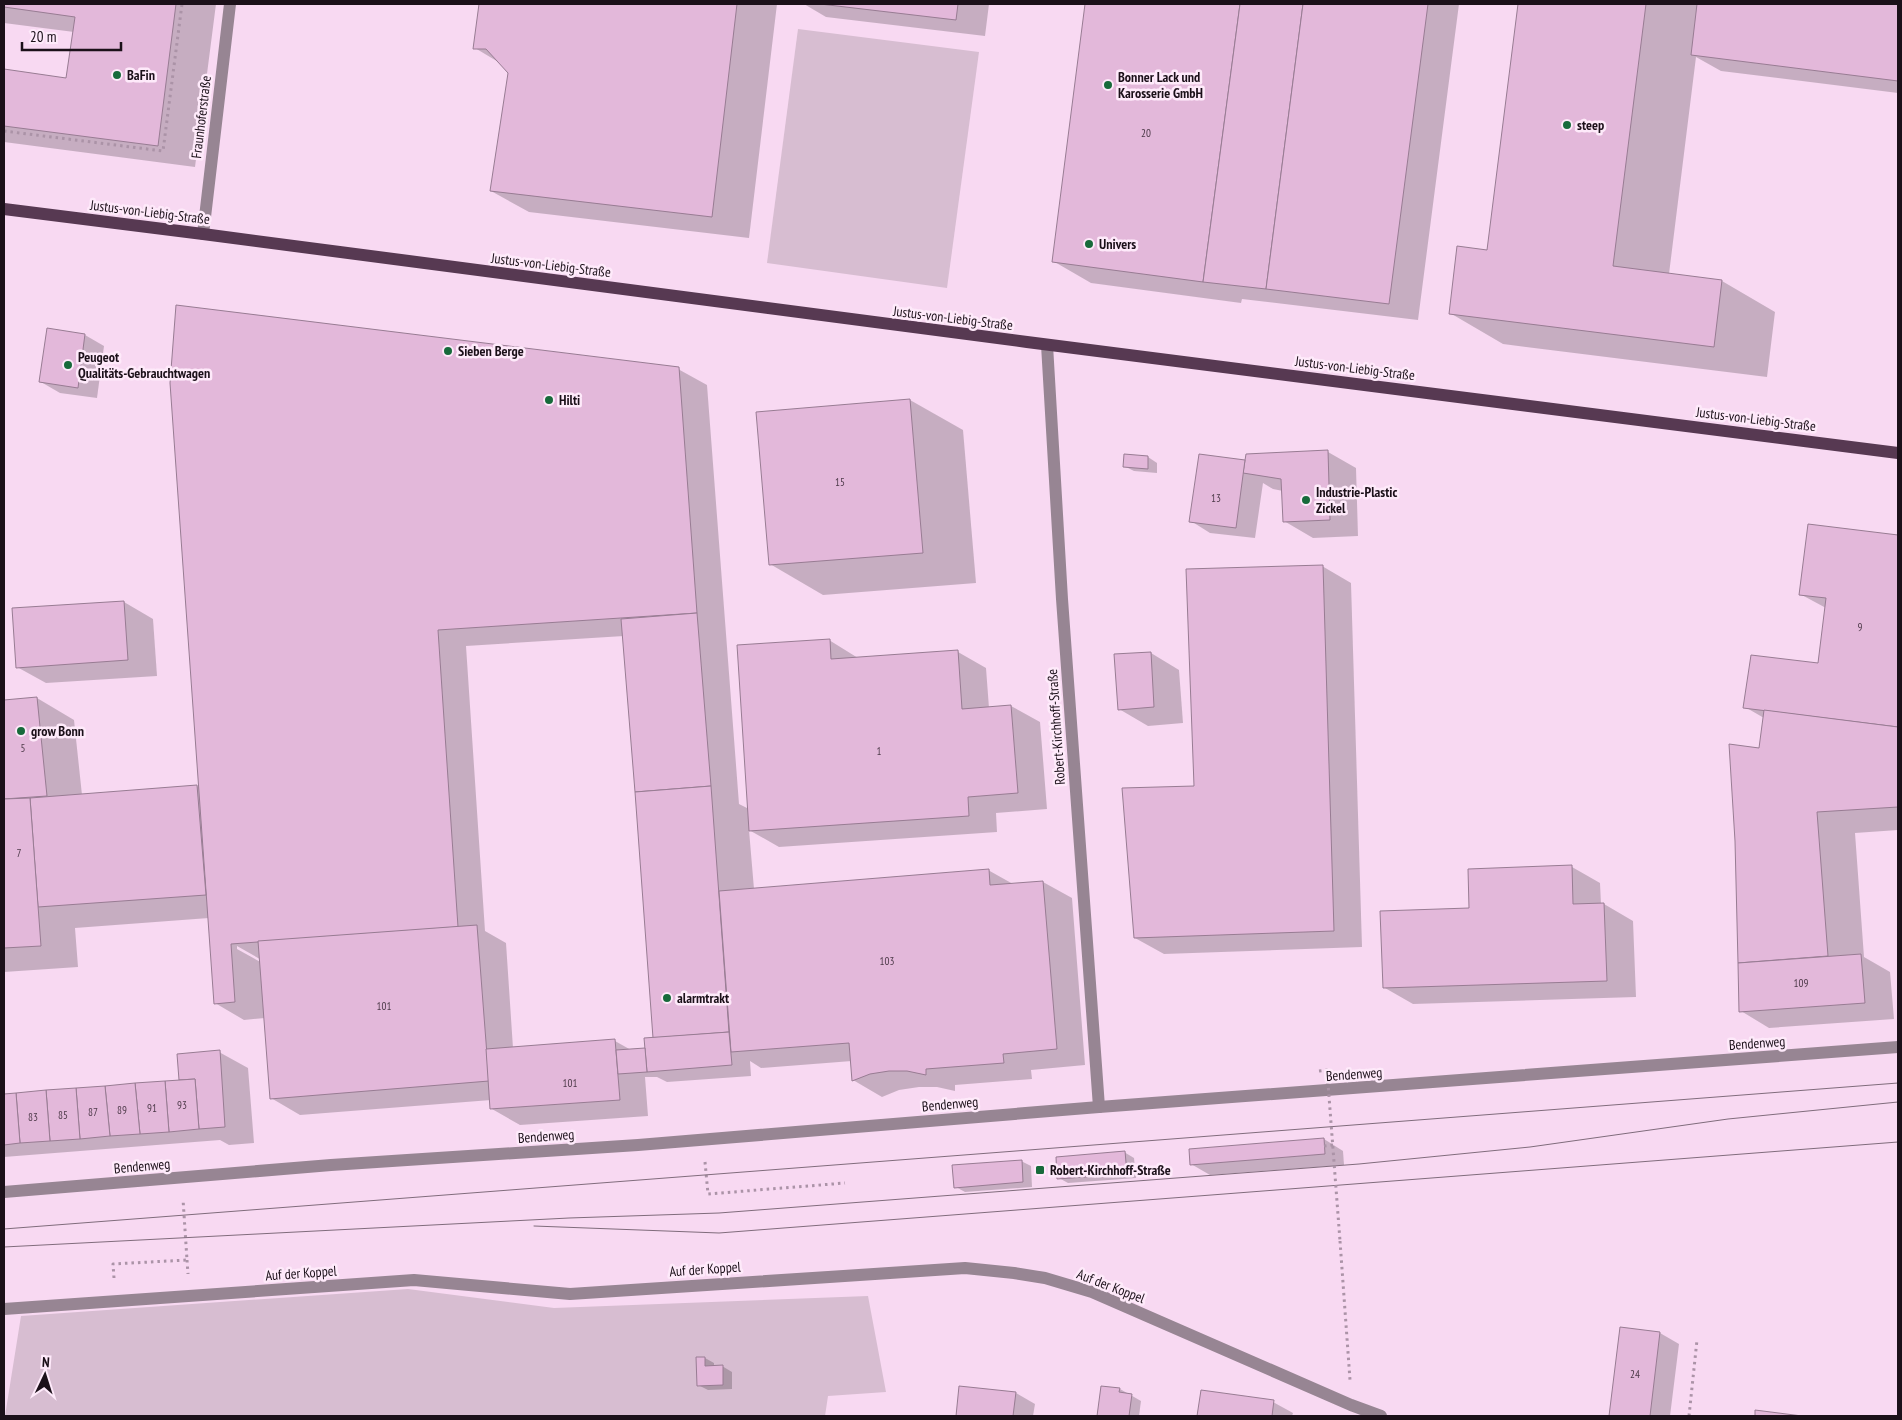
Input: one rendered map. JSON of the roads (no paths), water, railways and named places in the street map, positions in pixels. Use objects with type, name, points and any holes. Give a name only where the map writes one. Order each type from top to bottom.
[{"type":"main road","name":"Justus-von-Liebig-Straße","points":[[4,210],[1898,453]]},
{"type":"street","name":"Fraunhoferstraße","points":[[202,234],[230,4]]},
{"type":"street","name":"Robert-Kirchhoff-Straße","points":[[1047,345],[1062,599],[1099,1107]]},
{"type":"street","name":"Bendenweg","points":[[4,1192],[331,1164],[658,1144],[1099,1107],[1898,1047]]},
{"type":"street","name":"Auf der Koppel","points":[[4,1309],[414,1280],[570,1294],[903,1270],[965,1268],[1045,1278],[1092,1292],[1342,1401],[1381,1416]]},
{"type":"tram line","points":[[4,1229],[1898,1083]]},
{"type":"tram line","points":[[4,1247],[569,1218],[719,1213],[1359,1164],[1530,1147],[1728,1119],[1898,1102]]},
{"type":"tram line","points":[[534,1226],[719,1233],[1898,1142]]},
{"type":"place","name":"BaFin","points":[[117,75]]},
{"type":"place","name":"Bonner Lack und Karosserie GmbH","points":[[1108,85]]},
{"type":"place","name":"steep","points":[[1567,125]]},
{"type":"place","name":"Univers","points":[[1089,244]]},
{"type":"place","name":"Sieben Berge","points":[[448,351]]},
{"type":"place","name":"Peugeot Qualitäts-Gebrauchtwagen","points":[[68,365]]},
{"type":"place","name":"Hilti","points":[[549,400]]},
{"type":"place","name":"Industrie-Plastic Zickel","points":[[1306,500]]},
{"type":"place","name":"grow Bonn","points":[[21,731]]},
{"type":"place","name":"alarmtrakt","points":[[667,998]]},
{"type":"place","name":"Robert-Kirchhoff-Straße","points":[[1040,1170]]}]
